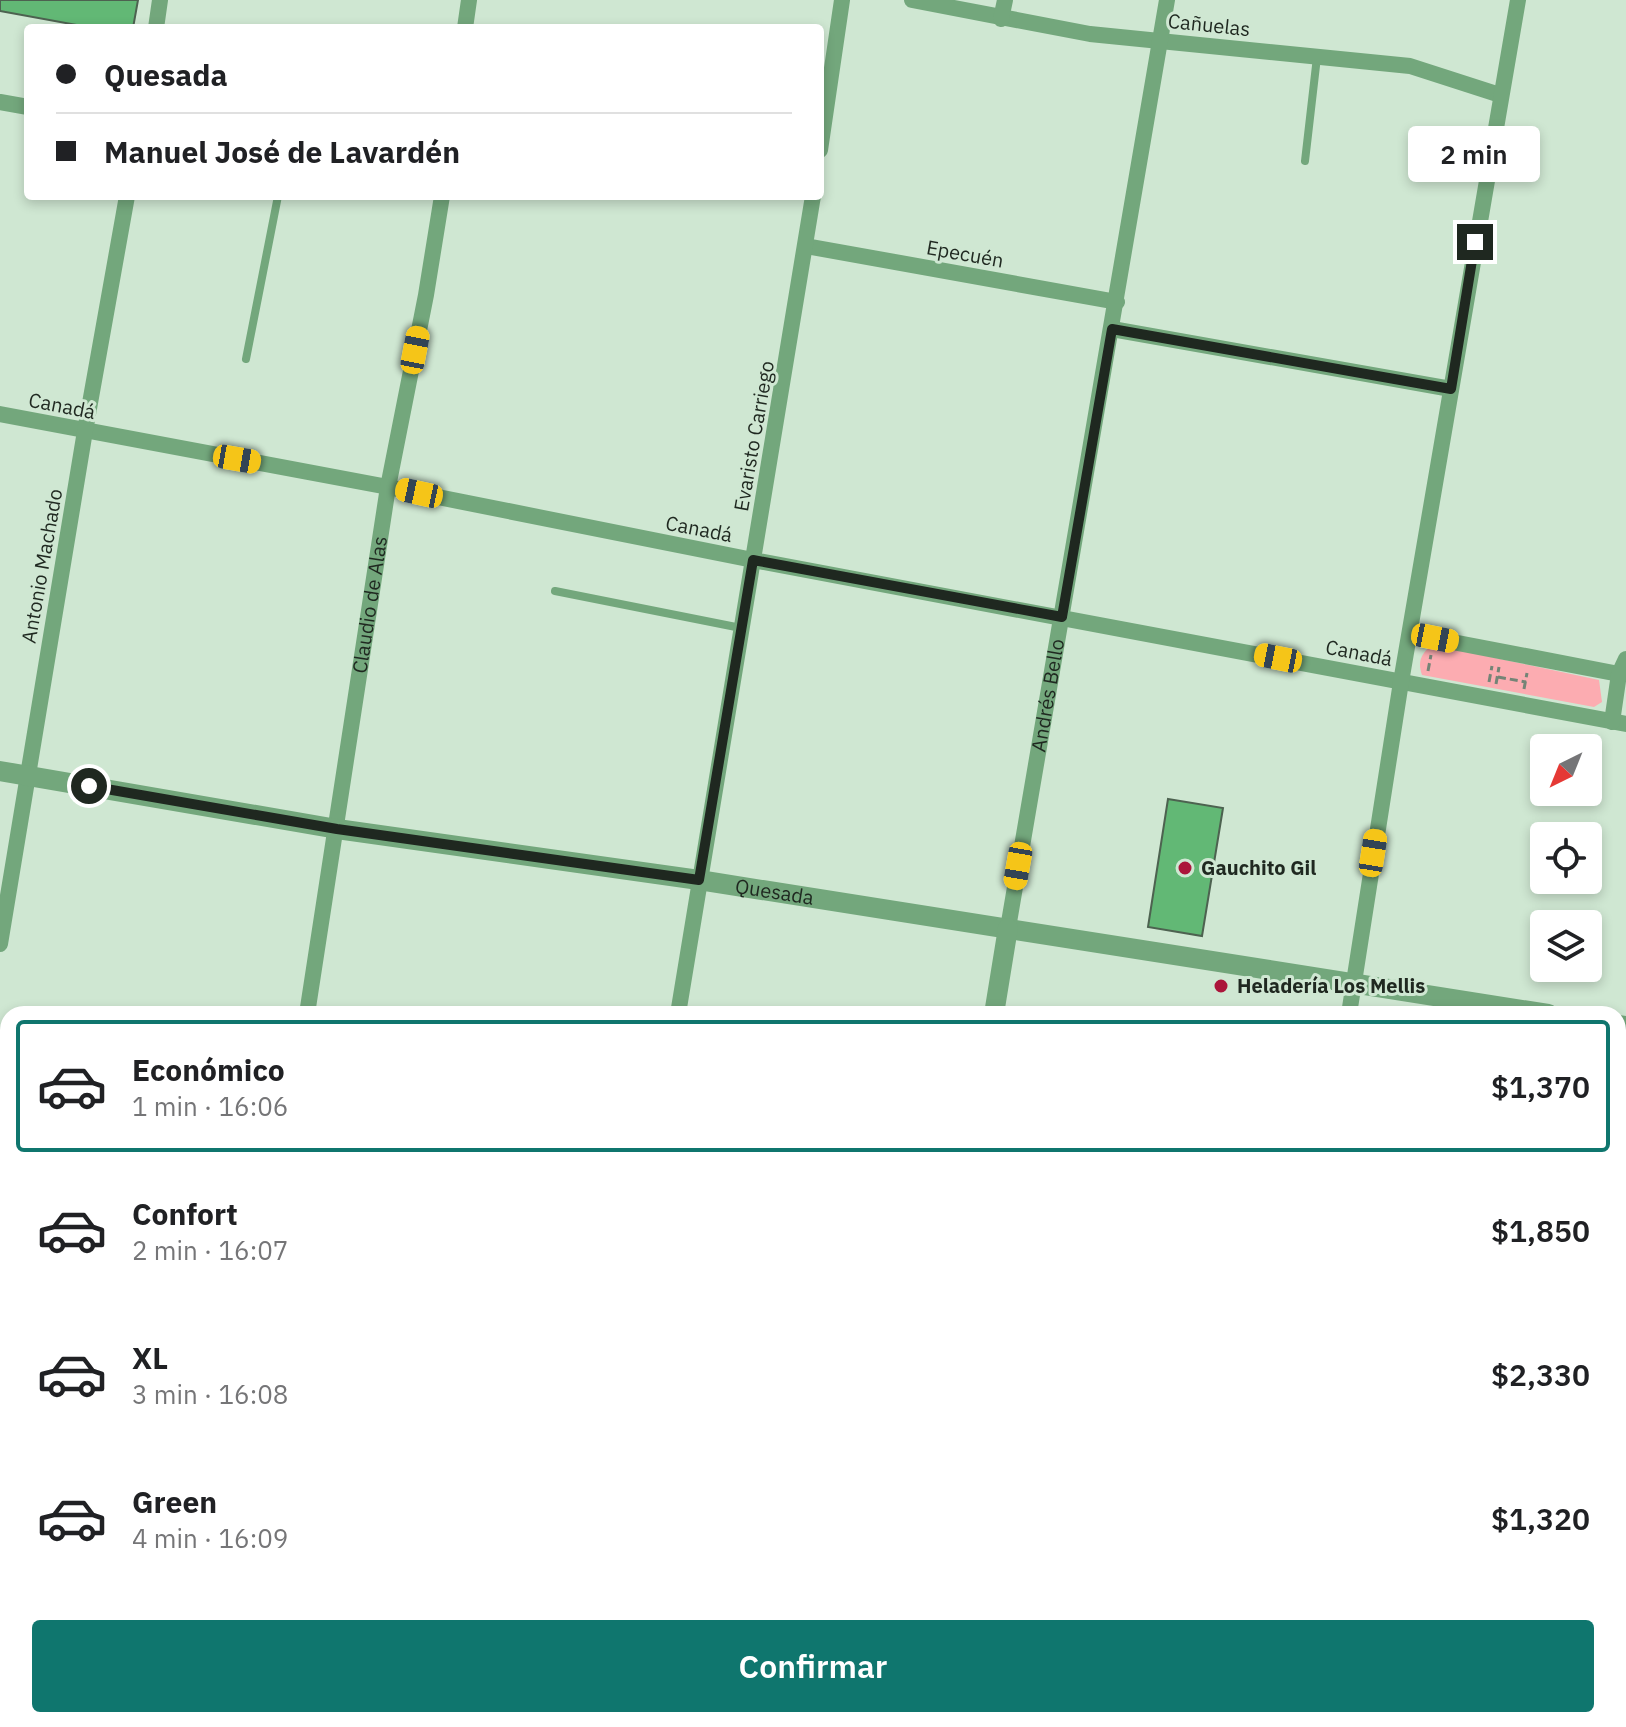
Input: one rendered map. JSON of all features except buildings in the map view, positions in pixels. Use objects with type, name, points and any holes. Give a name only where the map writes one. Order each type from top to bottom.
[{"type":"street","points":[[157,24],[160,0]]},
{"type":"street","points":[[466,24],[469,0]]},
{"type":"street","points":[[824,123],[842,0]]},
{"type":"street","name":"Cañuelas","points":[[912,0],[1090,34],[1410,66],[1500,95]]},
{"type":"street","points":[[1001,19],[1005,0]]},
{"type":"street","name":"Andrés Bello","points":[[995,1006],[1167,0]]},
{"type":"street","points":[[1350,1006],[1401,682],[1518,0]]},
{"type":"street","points":[[0,102],[24,106]]},
{"type":"street","name":"Antonio Machado","points":[[0,944],[126,200]]},
{"type":"street","name":"Claudio de Alas","points":[[308,1006],[388,487],[441,200]]},
{"type":"street","name":"Evaristo Carriego","points":[[679,1006],[812,200]]},
{"type":"street","name":"Epecuén","points":[[806,246],[1117,302]]},
{"type":"street","points":[[1112,329],[1451,389]]},
{"type":"street","name":"Canadá","points":[[0,414],[1619,723]]},
{"type":"street","name":"Canadá","points":[[1411,634],[1530,657],[1623,667]]},
{"type":"street","points":[[1619,723],[1623,667]]},
{"type":"street","name":"Quesada","points":[[0,771],[337,829],[699,880],[1498,1006]]},
{"type":"lane","points":[[1305,161],[1317,56]]},
{"type":"lane","points":[[246,359],[277,200]]},
{"type":"lane","points":[[555,591],[741,628]]},
{"type":"path","points":[[1424,686],[1435,638]]},
{"type":"path","points":[[1490,698],[1497,676],[1498,651]]},
{"type":"path","points":[[1490,698],[1498,651]]},
{"type":"path","points":[[1522,705],[1530,657]]},
{"type":"path","points":[[1497,676],[1526,682]]},
{"type":"shaded area","points":[[1440,646],[1599,680],[1602,702],[1594,707],[1422,675],[1420,664],[1423,654],[1428,648]]},
{"type":"place","name":"Gauchito Gil","points":[[1185,868]]},
{"type":"place","name":"Heladería Los Mellis","points":[[1221,986]]},
{"type":"route","points":[[89,786],[337,829],[699,880],[753,560],[1062,617],[1112,329],[1451,389],[1475,242]]}]
